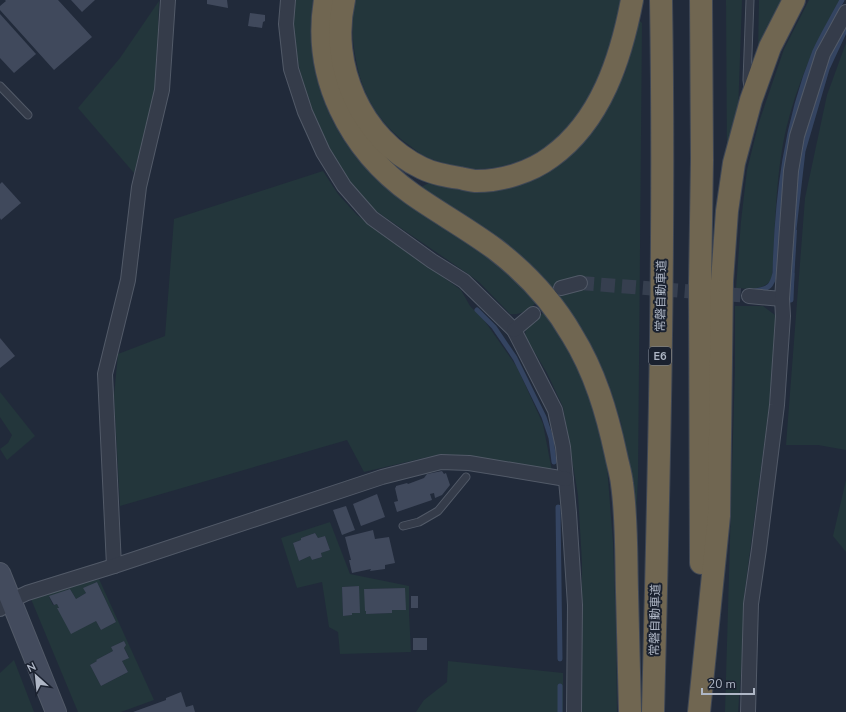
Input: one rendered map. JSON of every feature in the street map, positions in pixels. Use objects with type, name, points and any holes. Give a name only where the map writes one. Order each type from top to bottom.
[{"type":"highway","points":[[325,0],[322,32],[323,54],[327,72],[334,94],[344,117],[364,149],[377,164],[411,193],[495,249],[517,268],[554,308],[572,335],[590,368],[606,414],[622,482],[626,526],[630,712]]},
{"type":"highway","points":[[344,0],[340,38],[342,57],[352,93],[369,124],[405,159],[438,174],[476,181],[498,179],[517,174],[534,167],[551,158],[577,132],[591,115],[614,70],[623,42],[632,0]]},
{"type":"highway","name":"常磐自動車道","points":[[653,712],[658,520],[661,273],[661,0]]},
{"type":"highway","points":[[698,712],[702,531],[700,284],[702,160],[701,0]]},
{"type":"highway","points":[[698,712],[719,516],[722,281],[727,211],[734,163],[750,100],[770,47],[794,0]]},
{"type":"main road","points":[[0,573],[6,604],[56,712]]},
{"type":"street","points":[[114,566],[107,446],[105,374],[128,280],[139,187],[162,90],[168,0]]},
{"type":"street","points":[[288,0],[286,24],[291,69],[305,112],[323,152],[344,186],[372,218],[432,262],[464,281],[514,330],[555,410],[564,447],[575,605],[574,712]]},
{"type":"street","points":[[748,712],[751,604],[777,405],[783,316],[782,299],[791,171],[797,136],[823,54],[846,12]]},
{"type":"street","points":[[561,288],[580,283]]},
{"type":"street","points":[[749,296],[782,299]]},
{"type":"street","points":[[514,330],[533,314]]},
{"type":"street","points":[[6,604],[27,593],[114,566],[382,477],[441,462],[469,463],[566,478]]},
{"type":"lane","points":[[750,0],[747,80],[750,100]]},
{"type":"lane","points":[[0,86],[28,115]]},
{"type":"lane","points":[[403,526],[419,522],[438,511],[466,477]]},
{"type":"green space","points":[[295,0],[313,0],[311,45],[313,64],[324,101],[341,136],[352,152],[365,167],[384,184],[498,264],[536,303],[530,308],[521,313],[510,314],[480,283],[471,276],[370,207],[344,175],[323,136],[309,102],[301,75],[295,49],[293,28]]},
{"type":"green space","points":[[355,0],[621,0],[614,35],[601,72],[584,105],[562,134],[544,148],[524,159],[502,166],[474,169],[436,161],[424,156],[399,137],[381,119],[368,97],[359,73],[353,38],[353,15]]},
{"type":"green space","points":[[726,0],[742,0],[738,113],[727,165]]},
{"type":"green space","points":[[759,0],[784,0],[758,55]]},
{"type":"green space","points":[[809,0],[840,0],[813,51],[792,106],[787,125],[778,177],[772,280],[768,284],[759,288],[736,288],[741,221],[747,170],[759,122],[784,49]]},
{"type":"green space","points":[[159,1],[156,91],[134,173],[78,108],[120,58]]},
{"type":"green space","points":[[639,20],[642,23],[638,478],[636,521],[621,423],[608,382],[590,345],[492,234],[421,187],[431,182],[497,189],[614,93],[625,73]]},
{"type":"green space","points":[[846,43],[846,450],[818,445],[786,445],[805,198],[827,95]]},
{"type":"green space","points":[[323,171],[338,194],[357,215],[461,290],[470,306],[484,320],[517,367],[543,424],[552,471],[491,460],[441,454],[364,472],[347,440],[120,506],[114,396],[118,354],[165,336],[174,219]]},
{"type":"green space","points":[[735,306],[763,306],[775,315],[776,329],[769,407],[744,597],[744,632],[738,712],[725,712],[735,367]]},
{"type":"green space","points":[[543,313],[558,332],[584,378],[600,427],[607,466],[613,542],[617,712],[580,712],[582,563],[578,495],[563,407],[547,373],[525,336],[526,326]]},
{"type":"green space","points":[[0,392],[35,436],[7,460],[0,449],[8,443],[12,435],[0,417]]},
{"type":"green space","points":[[846,480],[846,552],[833,536]]},
{"type":"green space","points":[[330,522],[350,574],[409,586],[411,652],[340,654],[338,632],[329,627],[322,582],[297,588],[281,538]],"holes":[[[315,533],[318,538],[325,536],[330,550],[321,553],[322,557],[312,560],[310,556],[299,561],[293,543],[301,540],[301,538]],[[358,586],[359,613],[352,613],[352,615],[343,616],[342,587]],[[405,588],[405,610],[392,610],[392,613],[367,614],[365,610],[365,589]]]},
{"type":"green space","points":[[99,579],[154,700],[121,712],[78,712],[31,599]],"holes":[[[97,582],[116,622],[101,630],[96,621],[58,608],[57,604],[53,605],[49,597],[70,589],[76,599],[86,593],[84,588]],[[124,641],[126,645],[124,648],[129,657],[122,661],[128,672],[101,686],[90,665],[113,651],[111,647]]]},
{"type":"green space","points":[[14,660],[34,712],[0,712],[0,673]]},
{"type":"green space","points":[[448,661],[563,673],[563,712],[416,712],[424,700],[447,682]]},
{"type":"water","points":[[793,228],[797,230],[794,282],[790,280]]},
{"type":"building","points":[[5,0],[58,0],[92,37],[54,70],[0,10],[0,6],[6,1]]},
{"type":"building","points":[[71,0],[95,0],[82,12]]},
{"type":"building","points":[[207,0],[227,0],[228,8],[207,4]]},
{"type":"building","points":[[250,13],[265,15],[265,21],[263,22],[262,28],[248,26]]},
{"type":"building","points":[[0,14],[36,54],[14,73],[0,58]]},
{"type":"building","points":[[2,182],[21,203],[1,220],[0,184]]},
{"type":"building","points":[[0,338],[15,356],[0,368]]},
{"type":"building","points":[[442,471],[444,474],[446,473],[450,485],[442,495],[435,498],[434,493],[430,494],[432,500],[397,512],[394,502],[398,501],[395,488],[396,486],[408,484],[424,478],[427,474]]},
{"type":"building","points":[[377,494],[385,517],[361,526],[353,504]]},
{"type":"building","points":[[346,506],[355,530],[342,535],[333,510]]},
{"type":"building","points":[[373,530],[375,539],[389,537],[395,563],[385,565],[385,569],[370,571],[371,569],[352,573],[349,560],[351,560],[345,537]]},
{"type":"building","points":[[315,533],[318,538],[325,536],[330,550],[321,553],[322,557],[312,560],[310,556],[299,561],[293,543],[301,540],[301,538]]},
{"type":"building","points":[[97,582],[116,622],[101,630],[96,621],[71,634],[57,608],[59,608],[57,604],[54,605],[49,596],[70,589],[76,599],[86,593],[83,588]]},
{"type":"building","points":[[359,586],[360,613],[352,613],[352,615],[343,616],[342,587]]},
{"type":"building","points":[[405,588],[406,610],[392,610],[392,613],[366,614],[364,589]]},
{"type":"building","points":[[411,596],[418,596],[418,608],[411,608]]},
{"type":"building","points":[[413,638],[427,638],[427,650],[413,650]]},
{"type":"building","points":[[124,641],[126,645],[124,648],[129,658],[122,661],[128,672],[101,686],[90,665],[113,651],[111,647]]},
{"type":"building","points":[[181,692],[186,707],[193,705],[195,712],[133,712],[166,700],[166,698]]},
{"type":"waterway","points":[[755,291],[767,288],[771,284],[774,277],[781,188],[790,133],[805,78],[815,51],[842,0]]},
{"type":"waterway","points":[[794,229],[803,151],[827,69],[846,28]]},
{"type":"waterway","points":[[791,300],[792,274]]},
{"type":"waterway","points":[[477,310],[494,327],[515,358],[544,417],[551,438],[554,462]]},
{"type":"waterway","points":[[558,507],[560,659]]},
{"type":"waterway","points":[[560,686],[560,712]]},
{"type":"tunnel","points":[[580,283],[749,296]]}]
